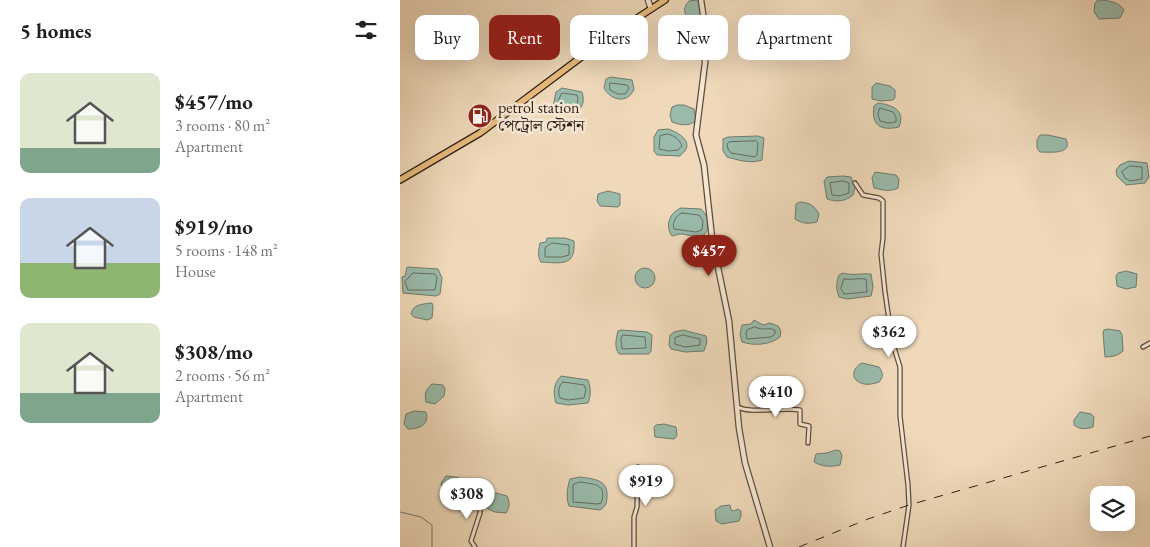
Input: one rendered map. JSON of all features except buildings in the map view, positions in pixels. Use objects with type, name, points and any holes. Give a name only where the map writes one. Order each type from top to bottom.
[{"type":"highway","points":[[400,180],[480,132],[608,37],[665,0]]},
{"type":"street","points":[[648,0],[651,9]]},
{"type":"street","points":[[701,0],[706,34],[705,63],[696,135],[704,165],[712,238],[729,321],[745,463],[770,547]]},
{"type":"street","points":[[855,183],[863,195],[880,198],[882,201],[883,238],[881,254],[892,340],[899,360],[900,416],[908,485],[909,505],[903,547]]},
{"type":"street","points":[[1143,347],[1150,343]]},
{"type":"street","points":[[738,407],[744,410],[800,410],[800,424],[809,426],[808,443]]},
{"type":"street","points":[[634,547],[634,516],[638,507],[638,467]]},
{"type":"street","points":[[475,547],[470,541],[480,513],[481,489]]},
{"type":"water","points":[[1098,0],[1109,1],[1119,5],[1124,10],[1120,18],[1099,19],[1094,12],[1095,3]]},
{"type":"water","points":[[689,1],[699,1],[702,15],[687,15],[685,8]]},
{"type":"water","points":[[611,77],[632,80],[634,89],[628,97],[619,99],[607,92],[604,88],[606,79]]},
{"type":"water","points":[[876,83],[890,86],[895,90],[895,98],[893,100],[881,101],[872,99],[872,87]]},
{"type":"water","points":[[562,88],[582,92],[583,101],[579,110],[560,112],[553,107],[556,92]]},
{"type":"water","points":[[878,103],[893,107],[899,112],[901,121],[899,127],[882,127],[876,122],[873,113],[874,106]]},
{"type":"water","points":[[684,105],[694,109],[696,120],[682,125],[672,122],[670,115],[672,107]]},
{"type":"water","points":[[668,129],[678,134],[686,142],[686,150],[680,156],[657,155],[654,151],[654,137],[658,130]]},
{"type":"water","points":[[1040,135],[1066,139],[1066,148],[1059,152],[1040,152],[1037,148],[1037,140]]},
{"type":"water","points":[[758,136],[764,138],[762,160],[749,162],[727,157],[723,151],[723,139],[728,137]]},
{"type":"water","points":[[1129,161],[1147,163],[1149,177],[1145,183],[1126,185],[1117,176],[1116,170],[1120,165]]},
{"type":"water","points":[[875,172],[896,175],[899,179],[898,188],[883,190],[874,188],[872,178]]},
{"type":"water","points":[[827,177],[851,177],[855,187],[853,195],[840,201],[827,199],[824,181]]},
{"type":"water","points":[[608,191],[620,194],[620,205],[618,207],[600,206],[597,201],[598,194]]},
{"type":"water","points":[[800,202],[815,208],[819,214],[817,222],[806,223],[795,219],[796,204]]},
{"type":"water","points":[[681,208],[701,209],[703,211],[707,217],[708,224],[704,235],[697,237],[680,234],[672,236],[669,220]]},
{"type":"water","points":[[547,238],[565,238],[574,241],[574,249],[570,259],[561,263],[541,262],[539,255],[540,243],[546,242]]},
{"type":"water","points":[[407,267],[438,269],[442,278],[440,294],[436,296],[403,293],[402,277],[405,276]]},
{"type":"water","points":[[645,268],[652,271],[655,278],[652,285],[645,288],[638,285],[635,278],[638,271]]},
{"type":"water","points":[[1126,271],[1137,274],[1136,287],[1126,289],[1117,286],[1116,276],[1118,273]]},
{"type":"water","points":[[843,273],[871,274],[873,287],[871,296],[847,299],[839,297],[837,281],[839,275]]},
{"type":"water","points":[[432,303],[432,318],[427,320],[414,317],[411,314],[416,306]]},
{"type":"water","points":[[754,320],[763,325],[770,323],[778,326],[781,331],[780,337],[772,342],[762,344],[742,342],[740,334],[742,325],[751,324]]},
{"type":"water","points":[[683,330],[706,336],[707,342],[704,351],[685,352],[671,349],[669,345],[670,335]]},
{"type":"water","points":[[1104,330],[1120,331],[1123,351],[1114,356],[1105,357],[1103,333]]},
{"type":"water","points":[[618,331],[647,332],[652,335],[651,351],[649,354],[619,354],[616,349],[616,343]]},
{"type":"water","points":[[862,363],[879,367],[882,378],[879,382],[866,384],[856,380],[854,372]]},
{"type":"water","points":[[561,376],[588,380],[590,397],[588,403],[568,405],[556,403],[554,389],[556,382]]},
{"type":"water","points":[[432,384],[443,385],[445,389],[444,396],[435,404],[426,402],[425,399],[426,392]]},
{"type":"water","points":[[414,411],[426,412],[425,423],[420,427],[408,429],[404,424],[406,414]]},
{"type":"water","points":[[1080,412],[1091,414],[1094,417],[1093,427],[1083,429],[1074,425],[1074,420]]},
{"type":"water","points":[[664,424],[676,427],[677,436],[674,439],[655,437],[654,427]]},
{"type":"water","points":[[840,451],[842,456],[840,465],[827,466],[814,462],[816,454]]},
{"type":"water","points":[[446,476],[462,479],[466,485],[467,494],[458,498],[447,496],[441,483]]},
{"type":"water","points":[[580,477],[599,481],[605,486],[607,498],[605,506],[600,510],[569,506],[567,493],[570,479]]},
{"type":"water","points":[[496,493],[507,496],[509,500],[506,513],[488,509],[487,504],[490,495]]},
{"type":"water","points":[[730,505],[731,510],[738,509],[741,511],[739,521],[722,524],[716,521],[715,510],[721,506]]},
{"type":"waterway","points":[[400,512],[421,517],[432,525],[432,547]]},
{"type":"railway","points":[[799,547],[868,519],[909,505],[1150,436]]},
{"type":"place","name":"petrol station পেট্রোল স্টেশন","points":[[480,116]]}]
